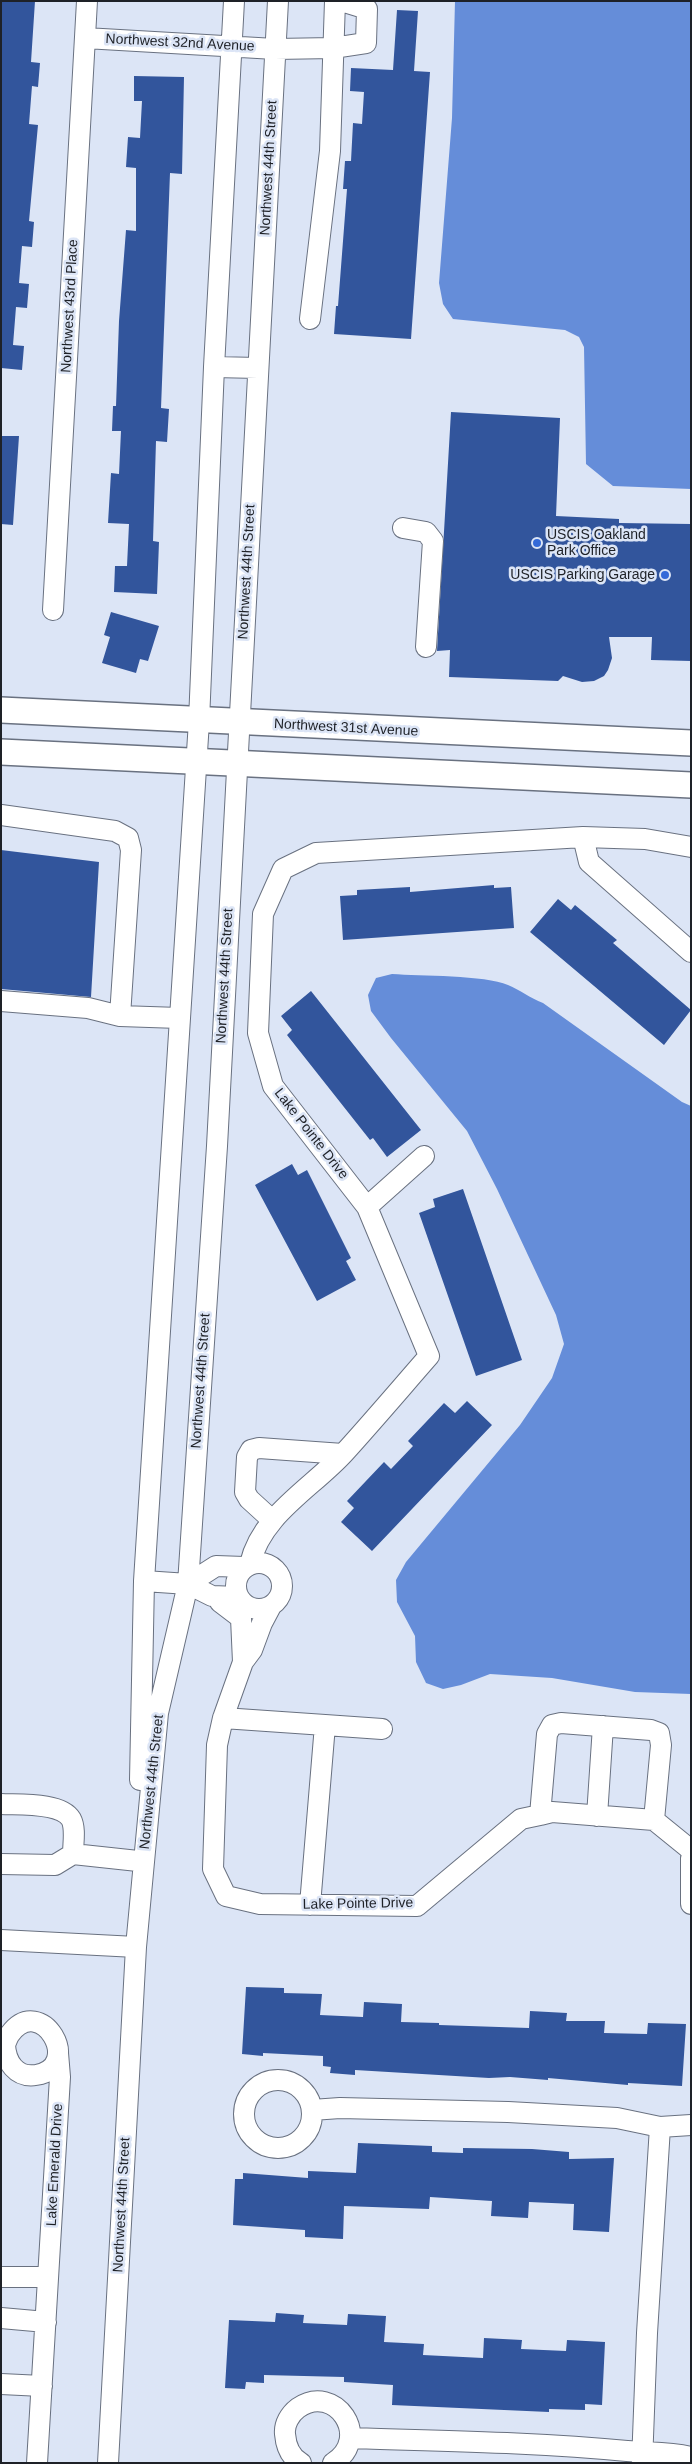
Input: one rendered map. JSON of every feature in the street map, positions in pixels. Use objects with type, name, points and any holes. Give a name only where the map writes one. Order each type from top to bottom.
[{"type":"main road","name":"Northwest 31st Avenue","points":[[1,710],[691,744]]},
{"type":"main road","points":[[1,752],[691,785]]},
{"type":"street","name":"Northwest 43rd Place","points":[[53,610],[87,1]]},
{"type":"street","name":"Northwest 44th Street","points":[[108,2463],[136,1947],[144,1581],[199,721],[214,368],[234,1]]},
{"type":"street","name":"Northwest 44th Street","points":[[136,1947],[158,1712],[188,1584],[217,1146],[238,723],[278,1]]},
{"type":"street","points":[[310,319],[330,151],[334,1]]},
{"type":"street","name":"Northwest 32nd Avenue","points":[[85,38],[275,49],[333,48],[366,43],[367,9],[341,1]]},
{"type":"street","points":[[214,368],[258,368]]},
{"type":"street","points":[[404,528],[426,532],[433,541],[426,648]]},
{"type":"street","points":[[1,815],[116,831],[128,838],[131,850],[120,1016]]},
{"type":"street","points":[[583,836],[588,862],[691,952]]},
{"type":"street","name":"Lake Pointe Drive","points":[[238,1597],[237,1578],[247,1566],[253,1551],[272,1520],[343,1454],[429,1356],[367,1207],[273,1086],[258,1033],[263,914],[283,869],[316,853],[583,836],[645,839],[689,847]]},
{"type":"street","points":[[1,1001],[88,1008],[120,1016],[179,1018]]},
{"type":"street","points":[[367,1207],[424,1156]]},
{"type":"street","points":[[272,1520],[249,1499],[245,1492],[247,1457],[251,1450],[259,1448],[343,1454]]},
{"type":"street","name":"Lake Pointe Drive","points":[[272,1520],[269,1536],[272,1566],[280,1576],[282,1583],[280,1596],[266,1614],[252,1650],[243,1662],[223,1718],[217,1745],[213,1869],[226,1896],[260,1904],[416,1906],[521,1819],[552,1812],[654,1820]]},
{"type":"street","points":[[188,1584],[216,1566],[247,1566],[261,1562],[272,1566]]},
{"type":"street","points":[[144,1581],[188,1584],[212,1596],[252,1624],[266,1614]]},
{"type":"street","points":[[212,1596],[238,1597],[253,1609],[266,1614]]},
{"type":"street","name":"Lake Pointe Drive","points":[[241,1618],[243,1662]]},
{"type":"street","points":[[223,1718],[382,1729]]},
{"type":"street","points":[[540,1815],[547,1734],[552,1725],[561,1723],[651,1730],[659,1734],[661,1745],[654,1820],[691,1850]]},
{"type":"street","points":[[310,1905],[325,1725]]},
{"type":"street","points":[[597,1816],[603,1726]]},
{"type":"street","points":[[1,1804],[50,1807],[61,1810],[70,1818],[73,1824],[73,1854]]},
{"type":"street","points":[[1,1864],[55,1866],[73,1854],[138,1861]]},
{"type":"street","points":[[691,1858],[691,1904]]},
{"type":"street","points":[[1,1940],[136,1947]]},
{"type":"street","name":"Lake Emerald Drive","points":[[37,2463],[60,2077],[58,2053],[57,2042],[53,2033],[45,2026],[35,2022],[25,2023],[16,2027],[9,2035],[3,2050],[10,2065],[18,2072],[28,2075],[38,2075],[47,2070],[54,2063],[58,2053]]},
{"type":"street","points":[[312,2110],[340,2108],[508,2112],[617,2118],[660,2127],[691,2125]]},
{"type":"street","points":[[642,2458],[647,2333],[660,2127]]},
{"type":"street","points":[[1,2277],[48,2278]]},
{"type":"street","points":[[1,2318],[46,2322]]},
{"type":"street","points":[[1,2384],[42,2386]]},
{"type":"street","points":[[301,2463],[290,2452],[286,2442],[285,2430],[288,2419],[294,2411],[302,2405],[312,2402],[332,2404],[346,2418],[350,2438],[347,2449],[333,2463]]},
{"type":"street","points":[[350,2438],[543,2445],[642,2458],[667,2452],[691,2457]]},
{"type":"water","points":[[455,1],[691,1],[691,489],[613,486],[586,464],[584,347],[579,337],[565,330],[453,319],[443,304],[439,283],[452,118]]},
{"type":"water","points":[[392,974],[484,979],[508,985],[543,1003],[682,1102],[691,1106],[691,1694],[635,1692],[552,1678],[490,1674],[461,1685],[443,1689],[426,1683],[416,1662],[415,1636],[397,1602],[396,1580],[406,1562],[520,1425],[552,1378],[564,1344],[556,1315],[497,1189],[467,1131],[371,1011],[368,995],[376,978]]},
{"type":"building","points":[[1,1],[35,1],[31,62],[40,63],[38,87],[32,86],[29,124],[38,125],[29,221],[34,222],[32,247],[22,246],[19,283],[29,284],[27,308],[16,307],[13,345],[24,346],[22,370],[1,368]]},
{"type":"building","points":[[397,10],[418,11],[414,71],[430,72],[411,339],[334,334],[347,189],[343,189],[345,161],[351,161],[353,123],[362,124],[364,92],[350,91],[351,68],[393,70]]},
{"type":"building","points":[[134,76],[184,77],[182,174],[170,173],[161,408],[169,409],[167,442],[156,441],[153,541],[159,542],[157,594],[114,592],[115,566],[127,566],[129,524],[108,523],[111,473],[119,474],[121,431],[112,431],[113,406],[116,406],[119,321],[126,230],[136,231],[136,168],[126,167],[128,137],[140,138],[142,101],[134,101]]},
{"type":"building","name":"USCIS Oakland Park Office","points":[[451,412],[560,418],[556,516],[619,519],[619,523],[691,524],[691,661],[651,660],[652,637],[609,637],[612,658],[608,670],[604,676],[594,681],[582,682],[563,676],[558,681],[449,677],[450,650],[437,651]]},
{"type":"building","points":[[1,436],[19,436],[13,525],[1,524]]},
{"type":"building","points":[[111,612],[159,626],[148,661],[140,659],[136,673],[102,663],[110,637],[104,635]]},
{"type":"building","points":[[1,850],[99,862],[91,997],[1,989]]},
{"type":"building","points":[[494,885],[494,888],[511,887],[514,928],[343,940],[340,896],[357,895],[357,890],[410,887],[410,892]]},
{"type":"building","points":[[558,899],[571,910],[575,905],[617,940],[613,943],[691,1010],[664,1045],[530,932]]},
{"type":"building","points":[[311,991],[421,1130],[387,1157],[373,1138],[370,1140],[287,1035],[292,1030],[281,1016]]},
{"type":"building","points":[[292,1164],[298,1175],[307,1170],[351,1258],[346,1261],[356,1280],[317,1301],[255,1185]]},
{"type":"building","points":[[463,1189],[522,1360],[476,1376],[419,1213],[435,1207],[433,1199]]},
{"type":"building","points":[[467,1401],[492,1425],[372,1551],[341,1522],[354,1508],[347,1501],[384,1462],[391,1469],[413,1446],[408,1441],[444,1403],[455,1413]]},
{"type":"building","points":[[246,1987],[284,1988],[284,1993],[322,1994],[320,2015],[363,2017],[364,2002],[402,2004],[401,2022],[529,2028],[530,2011],[567,2013],[566,2021],[605,2021],[604,2033],[647,2034],[648,2023],[686,2024],[682,2086],[628,2083],[628,2085],[548,2078],[548,2080],[510,2077],[489,2078],[355,2070],[355,2075],[330,2073],[331,2067],[323,2066],[323,2056],[263,2053],[263,2056],[242,2054]]},
{"type":"building","points":[[358,2143],[432,2146],[432,2152],[463,2153],[463,2148],[532,2149],[569,2152],[569,2159],[614,2158],[609,2232],[573,2230],[574,2204],[529,2202],[528,2218],[491,2216],[492,2201],[430,2197],[429,2209],[344,2206],[343,2239],[305,2237],[305,2230],[233,2225],[235,2179],[243,2179],[243,2173],[308,2178],[308,2171],[356,2173]]},
{"type":"building","points":[[276,2313],[304,2315],[303,2323],[347,2325],[348,2314],[386,2316],[384,2342],[424,2344],[423,2355],[483,2358],[484,2338],[522,2340],[521,2349],[566,2351],[567,2340],[605,2342],[602,2405],[585,2404],[585,2410],[549,2409],[549,2412],[392,2405],[393,2385],[344,2382],[344,2377],[264,2375],[264,2383],[246,2382],[245,2389],[225,2388],[229,2320],[275,2322]]},
{"type":"place","name":"USCIS Oakland Park Office","points":[[537,543]]},
{"type":"place","name":"USCIS Parking Garage","points":[[665,575]]}]
